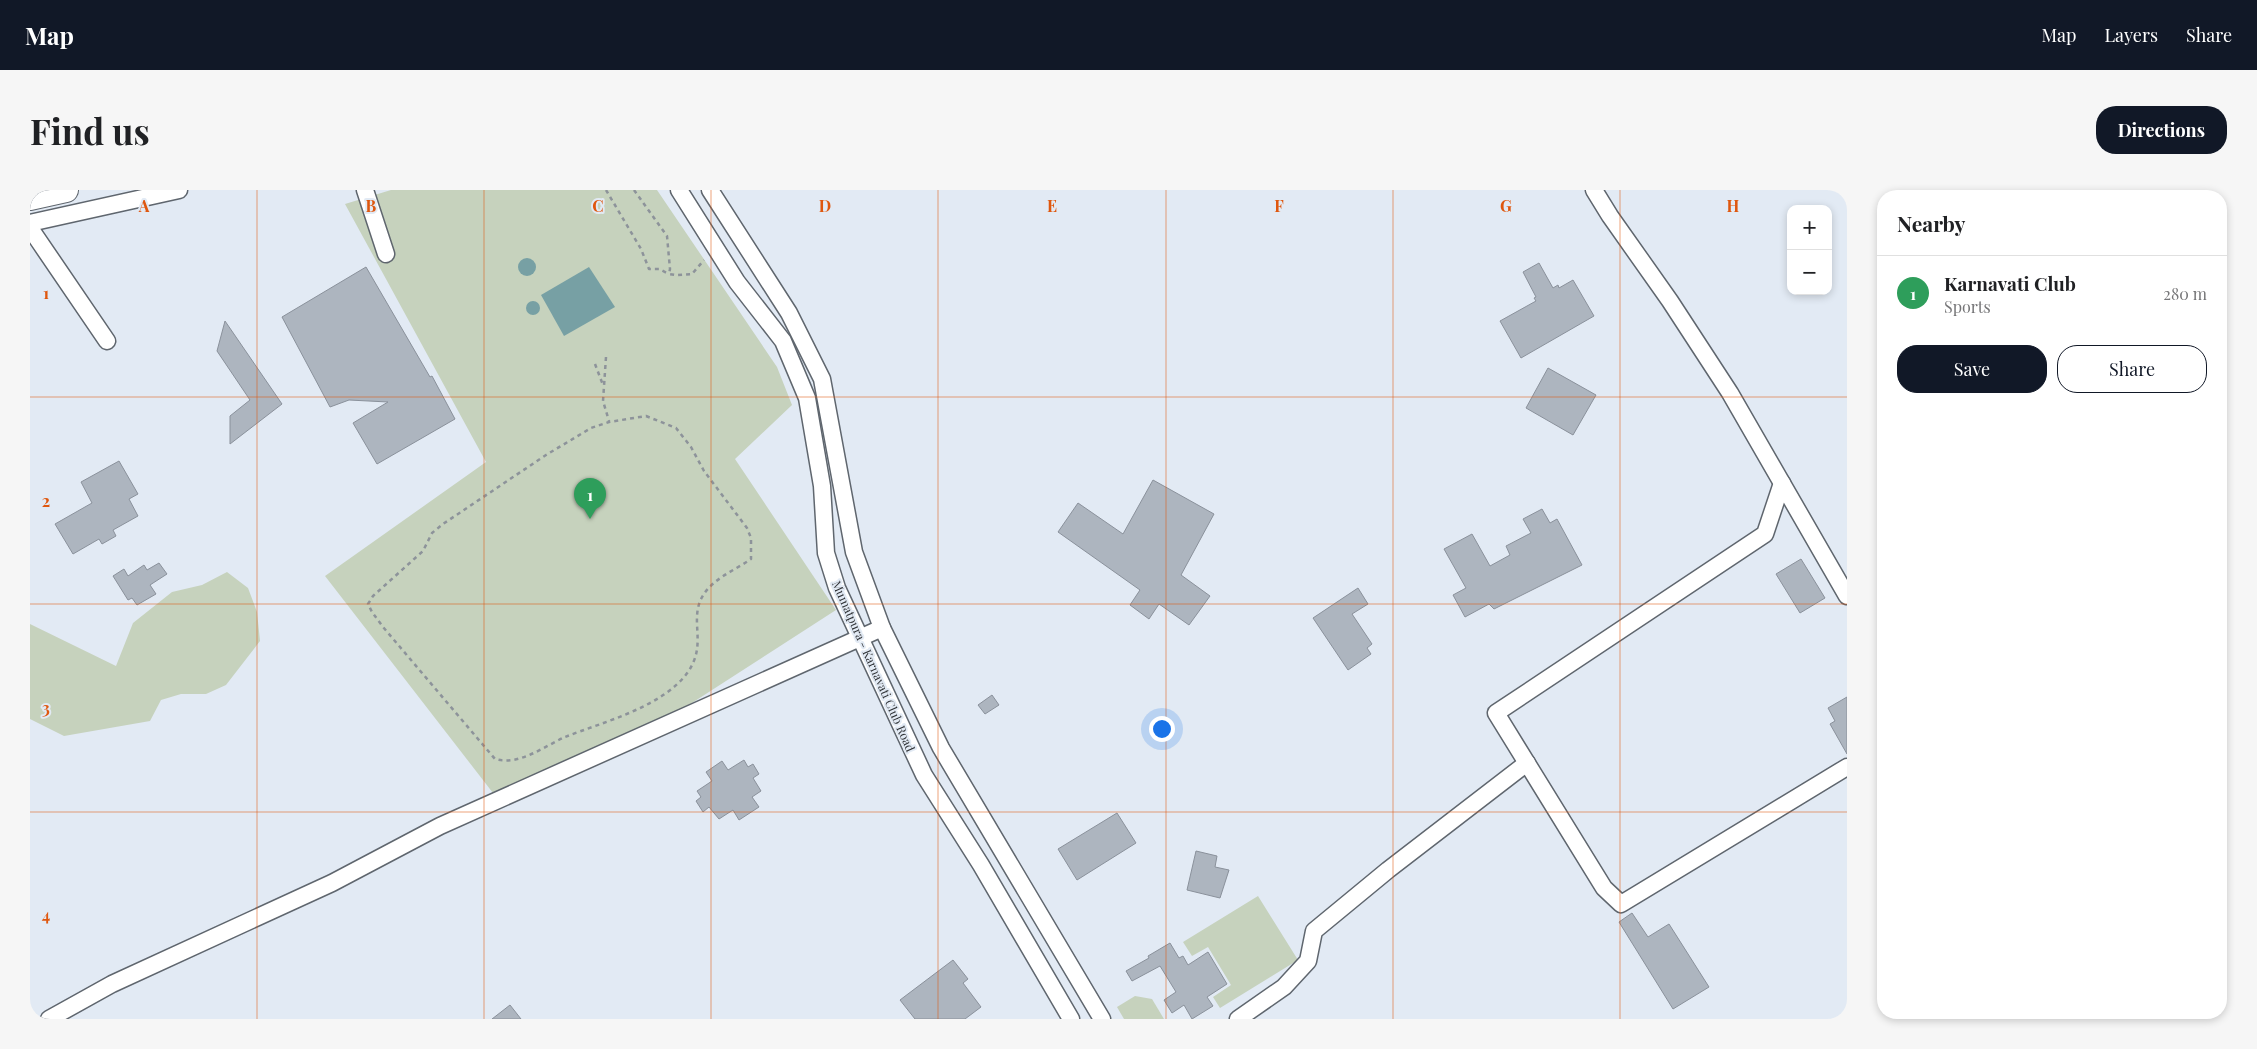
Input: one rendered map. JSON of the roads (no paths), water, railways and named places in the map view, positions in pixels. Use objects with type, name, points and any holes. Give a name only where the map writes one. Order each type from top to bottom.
[{"type":"street","points":[[30,223],[180,190]]},
{"type":"street","points":[[365,190],[386,254]]},
{"type":"street","name":"Mumatpura - Karnavati Club Road","points":[[679,190],[737,282],[783,341],[807,398],[822,486],[826,553],[837,588],[924,775],[980,865],[1071,1019]]},
{"type":"street","name":"Mumatpura - Karnavati Club Road","points":[[710,190],[789,313],[822,380],[854,552],[882,628],[941,748],[1102,1019]]},
{"type":"street","points":[[1594,190],[1730,393],[1847,596]]},
{"type":"street","points":[[30,228],[106,341]]},
{"type":"street","points":[[1782,483],[1765,534],[1496,713],[1604,888],[1620,904],[1847,768]]},
{"type":"street","points":[[49,1019],[112,984],[332,883],[440,826],[882,628]]},
{"type":"street","points":[[1238,1019],[1284,987],[1308,961],[1314,931],[1388,870],[1526,763]]},
{"type":"place","name":"Karnavati Club","points":[[590,519]]}]
